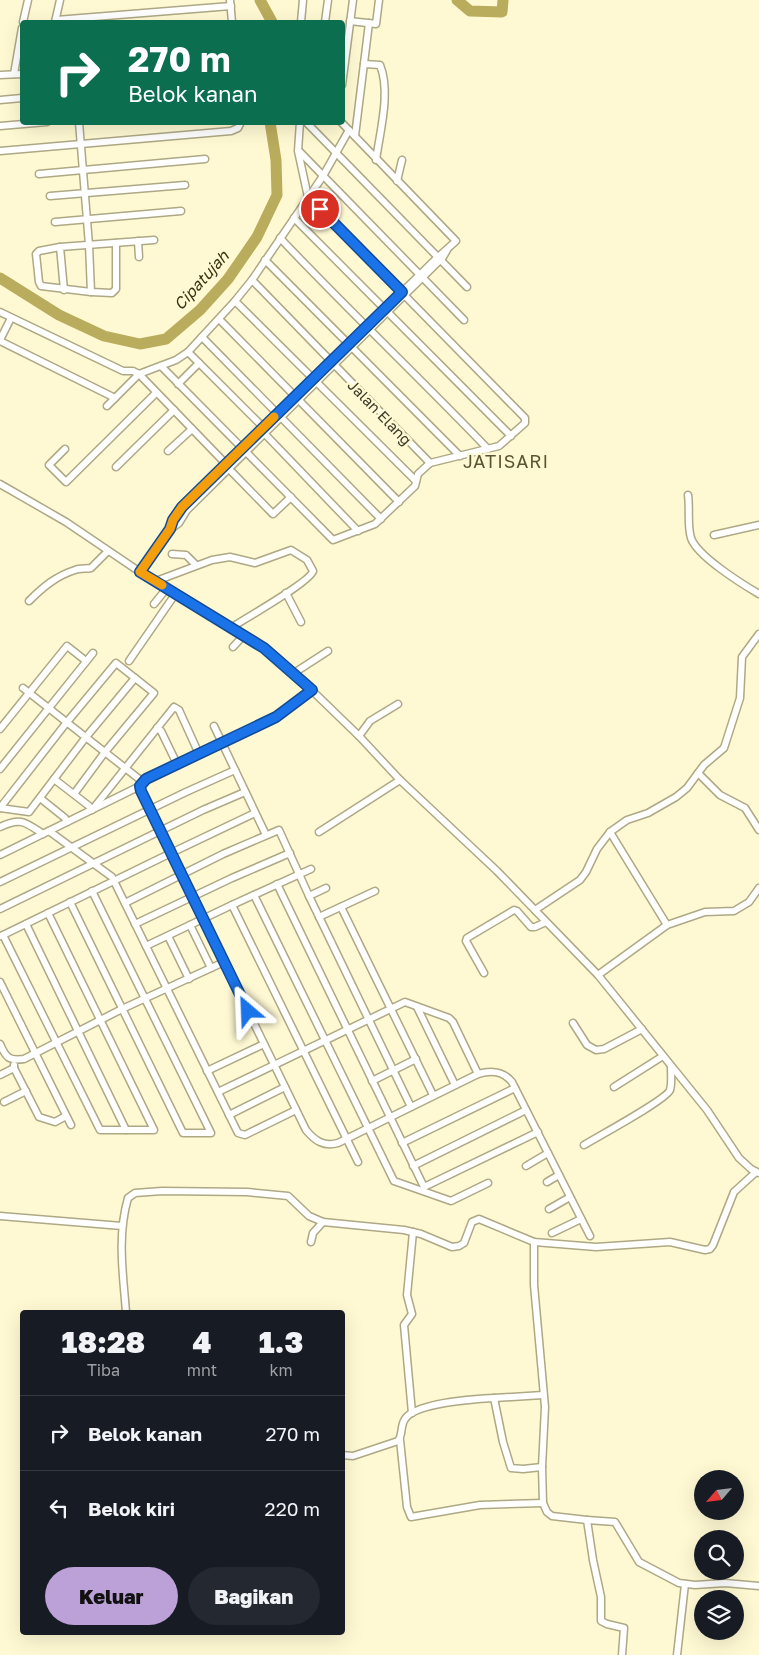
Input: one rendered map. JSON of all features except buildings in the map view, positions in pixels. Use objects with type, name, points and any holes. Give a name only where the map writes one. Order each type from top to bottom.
[{"type":"street","points":[[24,20],[28,0]]},
{"type":"street","points":[[56,20],[60,0]]},
{"type":"street","points":[[301,20],[303,0]]},
{"type":"street","points":[[325,20],[328,0]]},
{"type":"street","points":[[345,61],[353,0]]},
{"type":"street","points":[[350,21],[376,24],[379,0]]},
{"type":"street","points":[[66,20],[230,3],[232,20]]},
{"type":"street","points":[[355,136],[369,23]]},
{"type":"street","points":[[14,74],[20,40]]},
{"type":"street","points":[[364,64],[380,65],[384,75],[385,89],[376,160]]},
{"type":"street","points":[[0,75],[20,74]]},
{"type":"street","points":[[0,100],[20,98]]},
{"type":"street","points":[[0,126],[20,124]]},
{"type":"street","points":[[79,125],[91,292]]},
{"type":"street","points":[[0,151],[231,131],[238,128],[240,125]]},
{"type":"street","points":[[161,366],[333,540],[374,524],[381,519],[414,486],[418,474],[430,463],[499,446],[525,422],[525,418],[308,197],[298,151],[300,125]]},
{"type":"street","points":[[309,125],[467,287]]},
{"type":"street","points":[[140,572],[170,529],[179,523],[187,510],[227,466],[456,241],[344,125]]},
{"type":"street","points":[[107,406],[139,374],[176,360],[188,352],[235,301],[252,280],[323,176],[349,130]]},
{"type":"street","points":[[298,151],[464,320]]},
{"type":"street","points":[[39,174],[205,159]]},
{"type":"street","points":[[397,181],[402,160]]},
{"type":"street","points":[[50,196],[184,185]]},
{"type":"street","points":[[55,222],[181,211]]},
{"type":"street","points":[[294,218],[511,436]]},
{"type":"street","points":[[280,238],[488,449]]},
{"type":"street","points":[[116,243],[116,289],[112,293],[64,290],[43,287],[40,284],[36,256],[39,251],[60,247],[154,240]]},
{"type":"street","points":[[138,241],[139,257]]},
{"type":"street","points":[[60,247],[64,290]]},
{"type":"street","points":[[265,260],[460,456]]},
{"type":"street","name":"Jalan Elang","points":[[252,280],[430,463]]},
{"type":"street","points":[[235,301],[416,481]]},
{"type":"street","points":[[0,312],[122,371],[133,371],[139,374],[273,514],[291,497]]},
{"type":"street","points":[[12,318],[0,340],[115,398]]},
{"type":"street","points":[[219,319],[399,502]]},
{"type":"street","points":[[202,337],[381,519]]},
{"type":"street","points":[[188,352],[358,531]]},
{"type":"street","points":[[178,384],[199,363]]},
{"type":"street","points":[[65,449],[49,465],[66,482],[156,393]]},
{"type":"street","points":[[116,467],[174,410]]},
{"type":"street","points":[[168,451],[192,429]]},
{"type":"street","points":[[0,484],[66,522],[140,572],[269,651],[294,673],[360,736],[400,780],[471,846],[598,975],[707,1110],[739,1158],[758,1172],[734,1192],[713,1245],[708,1250],[670,1242],[605,1247],[534,1242],[479,1219],[472,1222],[464,1243],[455,1247],[396,1228],[323,1222],[309,1216],[295,1200],[288,1196],[238,1192],[162,1191],[131,1194],[122,1226],[120,1251],[126,1310]]},
{"type":"street","points":[[688,495],[690,531],[696,546],[707,558],[759,594]]},
{"type":"street","points":[[714,535],[759,525]]},
{"type":"street","points":[[29,601],[57,577],[78,569],[91,568],[108,551]]},
{"type":"street","points":[[156,581],[206,561],[230,557],[255,563],[292,551],[307,560],[313,568],[313,573],[305,581],[232,628]]},
{"type":"street","points":[[172,554],[186,555],[196,565]]},
{"type":"street","points":[[154,604],[167,588]]},
{"type":"street","points":[[130,661],[176,593]]},
{"type":"street","points":[[286,593],[301,622]]},
{"type":"street","points":[[535,910],[580,880],[597,849],[610,832],[627,820],[648,812],[676,797],[687,788],[698,773],[726,744],[741,692],[741,661],[744,652],[759,634]]},
{"type":"street","points":[[233,647],[244,635]]},
{"type":"street","points":[[0,729],[67,646],[86,661]]},
{"type":"street","points":[[294,673],[328,651]]},
{"type":"street","points":[[0,769],[92,653]]},
{"type":"street","points":[[74,794],[105,752],[154,693],[135,678],[116,663],[66,722],[0,808],[29,812],[86,737],[135,678]]},
{"type":"street","points":[[23,688],[125,768],[141,784],[141,791],[160,831],[296,1110],[306,1130],[312,1137],[321,1143],[330,1145],[369,1128],[478,1074],[488,1071],[499,1072],[507,1076],[515,1088],[590,1236]]},
{"type":"street","points":[[0,855],[92,810],[141,784],[146,779],[276,717],[312,690]]},
{"type":"street","points":[[360,736],[370,721],[398,704]]},
{"type":"street","points":[[92,810],[174,707],[179,710],[199,754]]},
{"type":"street","points":[[214,726],[266,836]]},
{"type":"street","points":[[157,728],[162,731],[177,764]]},
{"type":"street","points":[[0,882],[235,770]]},
{"type":"street","points":[[698,773],[720,795],[745,808],[759,830]]},
{"type":"street","points":[[54,779],[92,810]]},
{"type":"street","points":[[319,832],[400,780]]},
{"type":"street","points":[[0,909],[245,792]]},
{"type":"street","points":[[40,798],[65,818],[67,822]]},
{"type":"street","points":[[48,913],[154,1130],[100,1130],[2,935],[114,880],[256,814]]},
{"type":"street","points":[[0,827],[13,821],[25,822],[72,848],[112,877],[238,1134],[245,1135],[296,1110]]},
{"type":"street","points":[[125,903],[223,854],[279,830],[411,1106]]},
{"type":"street","points":[[610,832],[667,925]]},
{"type":"street","points":[[135,924],[290,853]]},
{"type":"street","points":[[146,946],[311,869]]},
{"type":"street","points":[[277,884],[424,1187],[538,1132]]},
{"type":"street","points":[[309,896],[326,888]]},
{"type":"street","points":[[598,975],[667,925],[705,912],[734,911],[749,902],[759,888]]},
{"type":"street","points":[[70,902],[182,1133],[211,1133],[92,891]]},
{"type":"street","points":[[319,917],[374,891]]},
{"type":"street","points":[[254,895],[394,1181],[452,1201],[488,1183]]},
{"type":"street","points":[[232,905],[358,1162]]},
{"type":"street","points":[[342,907],[433,1095]]},
{"type":"street","points":[[484,973],[466,941],[467,938],[514,910],[532,928],[546,922]]},
{"type":"street","points":[[26,924],[126,1130]]},
{"type":"street","points":[[190,925],[211,968]]},
{"type":"street","points":[[168,936],[188,978]]},
{"type":"street","points":[[0,1047],[5,1054],[15,1060],[24,1059],[122,1009],[224,962]]},
{"type":"street","points":[[0,982],[71,1125]]},
{"type":"street","points":[[218,1092],[405,1002],[445,1016],[453,1022],[478,1074]]},
{"type":"street","points":[[417,1007],[455,1084]]},
{"type":"street","points":[[573,1023],[587,1045],[596,1050],[604,1049],[642,1029]]},
{"type":"street","points":[[348,1031],[389,1117]]},
{"type":"street","points":[[207,1071],[264,1044]]},
{"type":"street","points":[[614,1087],[662,1056]]},
{"type":"street","points":[[372,1080],[416,1059]]},
{"type":"street","points":[[15,1060],[14,1068],[39,1116],[55,1122],[66,1116]]},
{"type":"street","points":[[584,1145],[668,1094],[671,1084],[671,1067]]},
{"type":"street","points":[[0,1075],[14,1068]]},
{"type":"street","points":[[229,1115],[286,1087]]},
{"type":"street","points":[[402,1144],[515,1088]]},
{"type":"street","points":[[4,1102],[26,1091]]},
{"type":"street","points":[[413,1166],[526,1110]]},
{"type":"street","points":[[526,1166],[548,1153]]},
{"type":"street","points":[[547,1182],[559,1175]]},
{"type":"street","points":[[549,1209],[570,1197]]},
{"type":"street","points":[[0,1216],[122,1226]]},
{"type":"street","points":[[552,1233],[581,1219]]},
{"type":"street","points":[[311,1242],[313,1233],[323,1222]]},
{"type":"street","points":[[412,1413],[404,1325],[412,1314],[407,1295],[413,1232]]},
{"type":"street","points":[[534,1242],[534,1285],[545,1426],[542,1467],[543,1503],[547,1512],[552,1516],[615,1522],[638,1562],[679,1583],[716,1582],[759,1586]]},
{"type":"street","points":[[543,1395],[457,1400],[412,1413],[403,1422],[400,1440],[407,1508],[411,1517],[480,1504],[543,1503]]},
{"type":"street","points":[[494,1398],[503,1442],[511,1468],[542,1467]]},
{"type":"street","points":[[345,1455],[353,1456],[400,1440]]},
{"type":"street","points":[[587,1520],[601,1597],[601,1621],[624,1628],[622,1655]]},
{"type":"street","points":[[677,1655],[685,1584]]},
{"type":"waterway","name":"Cipatujah","points":[[260,0],[271,20]]},
{"type":"waterway","name":"Cipatujah","points":[[457,0],[470,11],[502,12],[503,0]]},
{"type":"waterway","name":"Cipatujah","points":[[0,278],[59,315],[104,336],[140,344],[166,339],[200,310],[228,279],[257,237],[277,195],[276,160],[270,125]]},
{"type":"slow traffic","points":[[162,585],[140,572],[170,529],[173,520],[182,507],[274,417]]},
{"type":"district","name":"JATISARI","points":[[506,461]]},
{"type":"route","points":[[248,1011],[140,786],[146,779],[276,717],[312,690],[274,655],[254,641],[140,572],[170,529],[173,520],[182,507],[402,292],[320,209]]}]
